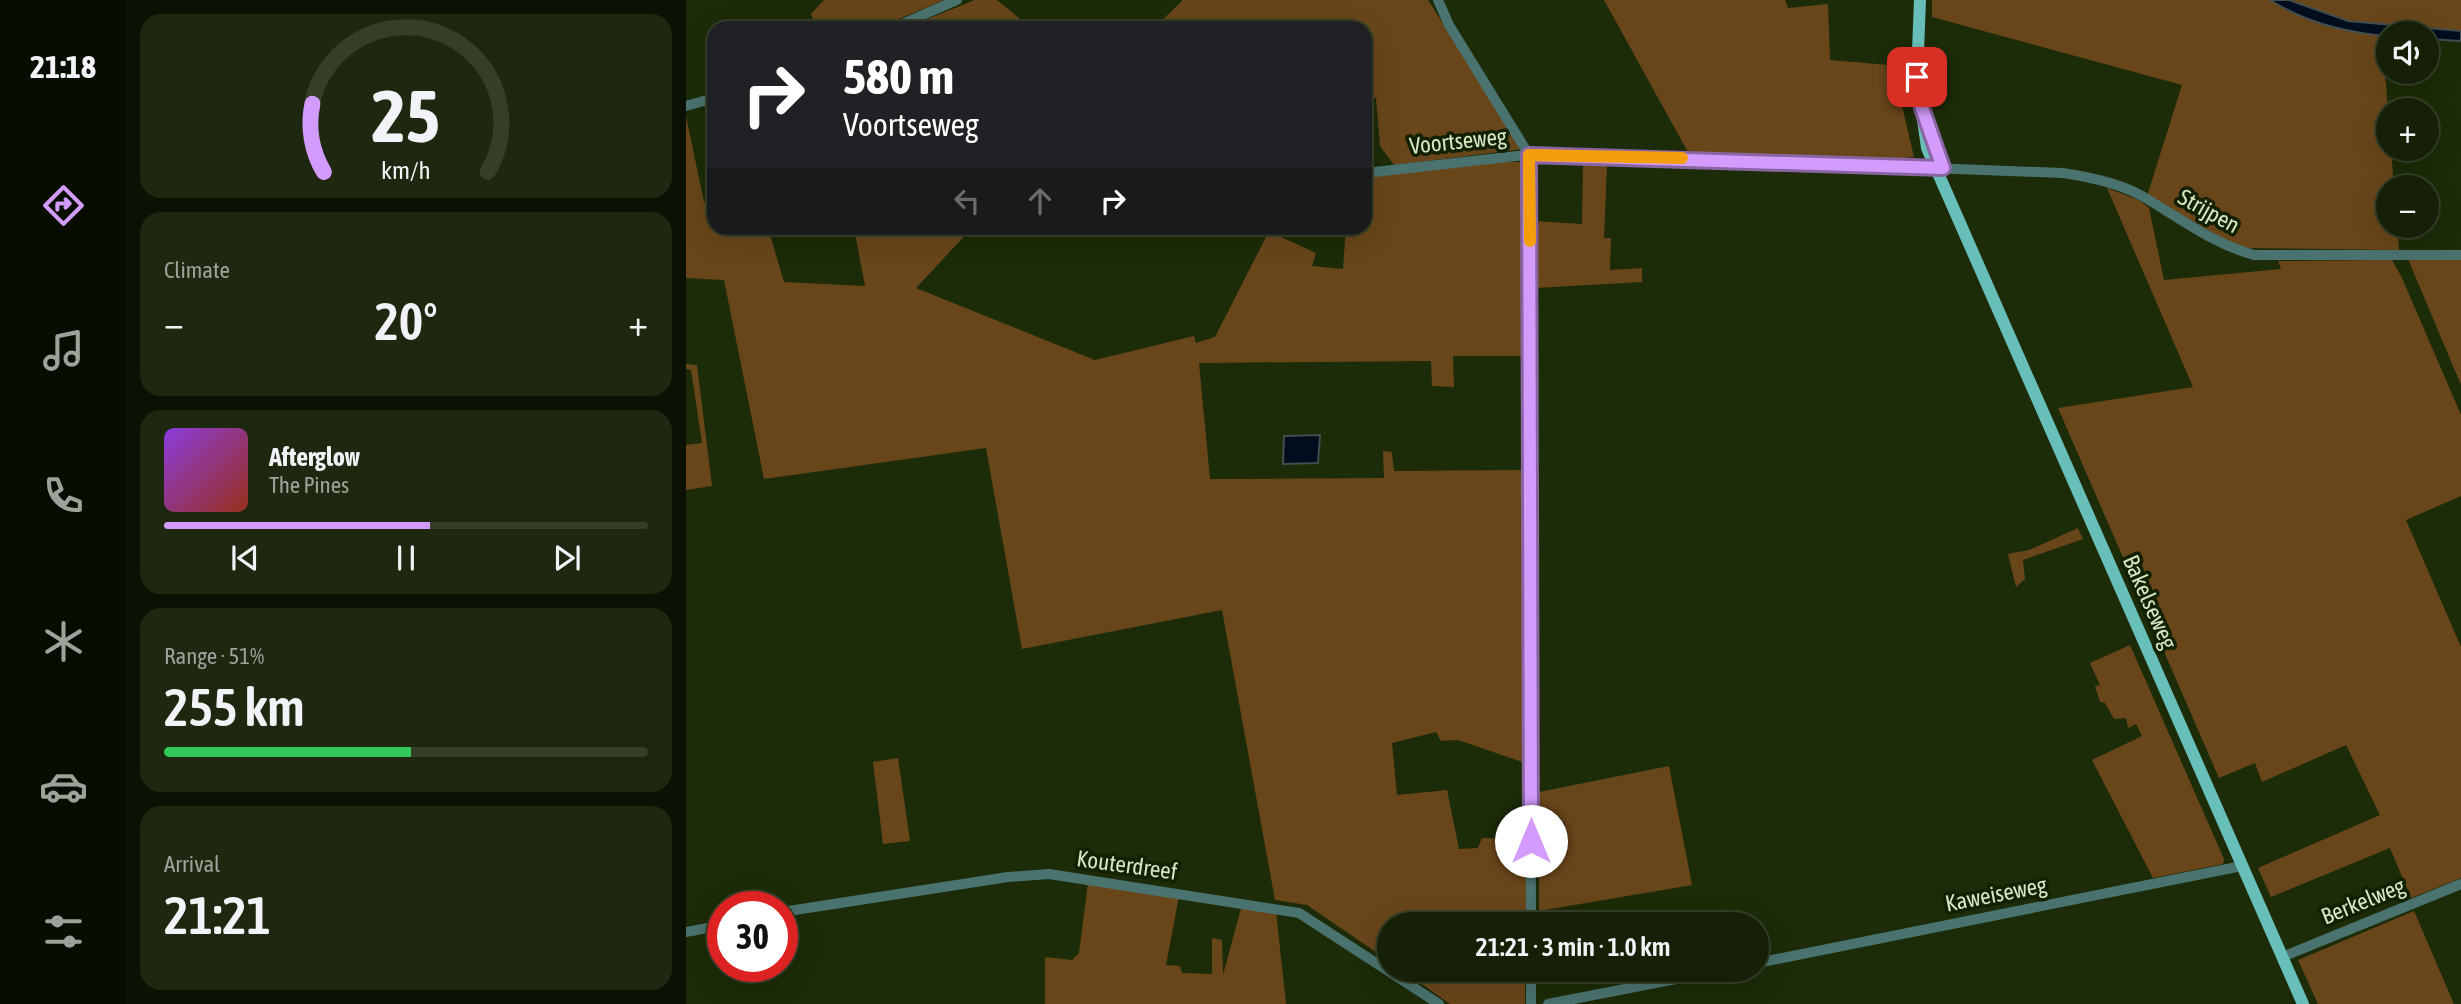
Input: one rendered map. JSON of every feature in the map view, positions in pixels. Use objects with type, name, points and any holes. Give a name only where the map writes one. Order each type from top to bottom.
[{"type":"main road","name":"Bakelseweg","points":[[1920,0],[1917,77],[1922,108],[1939,168],[2303,1004]]},
{"type":"street","points":[[909,21],[957,0]]},
{"type":"street","points":[[1438,0],[1449,25],[1529,155],[1531,912]]},
{"type":"street","points":[[686,106],[707,100]]},
{"type":"street","name":"Voortseweg","points":[[1372,172],[1529,155],[1939,168]]},
{"type":"street","name":"Strijpen","points":[[1939,168],[2063,173],[2118,185],[2216,242],[2254,255],[2461,255]]},
{"type":"street","name":"Kaweiseweg","points":[[1769,960],[2242,866]]},
{"type":"street","name":"Kouterdreef","points":[[798,910],[1008,877],[1049,874],[1299,913],[1439,1004]]},
{"type":"street","name":"Berkelweg","points":[[2281,957],[2461,884]]},
{"type":"street","points":[[686,932],[707,928]]},
{"type":"street","points":[[1531,982],[1531,1004]]},
{"type":"street","points":[[1548,1004],[1661,982]]},
{"type":"shaded area","points":[[824,0],[944,0],[894,21],[814,21],[811,14]]},
{"type":"shaded area","points":[[975,0],[997,0],[1022,21],[922,21]]},
{"type":"shaded area","points":[[1183,0],[1428,0],[1523,149],[1394,165],[1380,146],[1376,98],[1372,98],[1372,21],[1161,21]]},
{"type":"shaded area","points":[[1604,0],[1785,0],[1788,8],[1828,4],[1830,60],[1901,66],[1900,97],[1914,157],[1867,161],[1689,154]]},
{"type":"shaded area","points":[[1932,0],[2270,0],[2296,14],[2324,24],[2353,32],[2376,34],[2376,84],[2386,84],[2387,98],[2376,98],[2376,161],[2392,161],[2393,175],[2376,175],[2376,238],[2398,238],[2399,250],[2239,248],[2147,196],[2182,85],[1932,17]]},
{"type":"shaded area","points":[[2289,0],[2461,0],[2461,31],[2439,29],[2439,21],[2376,21],[2376,23],[2348,21]]},
{"type":"shaded area","points":[[686,116],[704,202],[707,202],[707,235],[770,235],[784,282],[865,286],[855,235],[965,235],[916,288],[1095,360],[1194,336],[1196,343],[1215,337],[1266,237],[1279,236],[1316,253],[1312,266],[1343,269],[1345,235],[1372,235],[1372,176],[1493,162],[1523,162],[1524,356],[1453,356],[1454,387],[1432,386],[1431,361],[1199,363],[1210,479],[1384,478],[1383,451],[1392,452],[1394,471],[1524,470],[1525,763],[1458,740],[1441,741],[1436,732],[1392,743],[1397,795],[1447,790],[1459,849],[1478,848],[1482,838],[1526,839],[1526,912],[1377,912],[1377,953],[1307,905],[1275,900],[1222,610],[1022,649],[986,448],[764,479],[724,280],[686,278]]},
{"type":"shaded area","points":[[1583,165],[1607,166],[1604,238],[1611,238],[1610,270],[1642,268],[1642,282],[1535,288],[1535,221],[1582,224]]},
{"type":"shaded area","points":[[2107,188],[2139,200],[2149,208],[2164,280],[2281,269],[2278,261],[2392,260],[2402,278],[2461,415],[2461,496],[2406,520],[2461,647],[2461,878],[2411,898],[2390,848],[2271,897],[2258,868],[2380,815],[2346,745],[2262,782],[2255,763],[2219,778],[2058,408],[2193,387]]},
{"type":"shaded area","points":[[2461,258],[2461,385],[2408,259]]},
{"type":"shaded area","points":[[686,364],[697,365],[712,486],[686,490],[686,445],[702,443],[691,370],[686,369]]},
{"type":"shaded area","points":[[2078,528],[2083,539],[2023,560],[2025,579],[2016,587],[2008,554],[2029,550]]},
{"type":"shaded area","points":[[2130,645],[2224,859],[2223,864],[2153,878],[2092,760],[2142,736],[2136,724],[2128,728],[2126,718],[2114,719],[2105,703],[2100,702],[2095,686],[2100,685],[2090,663]]},
{"type":"shaded area","points":[[898,758],[910,841],[883,844],[873,762]]},
{"type":"shaded area","points":[[1669,766],[1692,885],[1539,911],[1539,792]]},
{"type":"shaded area","points":[[1088,883],[1179,896],[1166,965],[1180,966],[1182,973],[1212,974],[1212,938],[1222,940],[1223,975],[1242,905],[1276,911],[1286,1004],[1045,1004],[1045,957],[1072,960],[1079,953]]},
{"type":"shaded area","points":[[2414,911],[2454,1004],[2318,1004],[2298,960]]},
{"type":"shaded area","points":[[1419,982],[1525,982],[1525,1004],[1450,1004]]},
{"type":"water","points":[[2270,0],[2289,0],[2348,21],[2376,23],[2376,34],[2342,29],[2283,8]]},
{"type":"water","points":[[2439,29],[2461,31],[2461,41],[2439,40]]},
{"type":"water","points":[[1320,435],[1318,463],[1283,464],[1284,436]]},
{"type":"slow traffic","points":[[1530,241],[1529,155],[1544,153],[1682,158]]},
{"type":"route","points":[[1531,841],[1529,155],[1544,153],[1943,168],[1922,108],[1917,77]]}]
